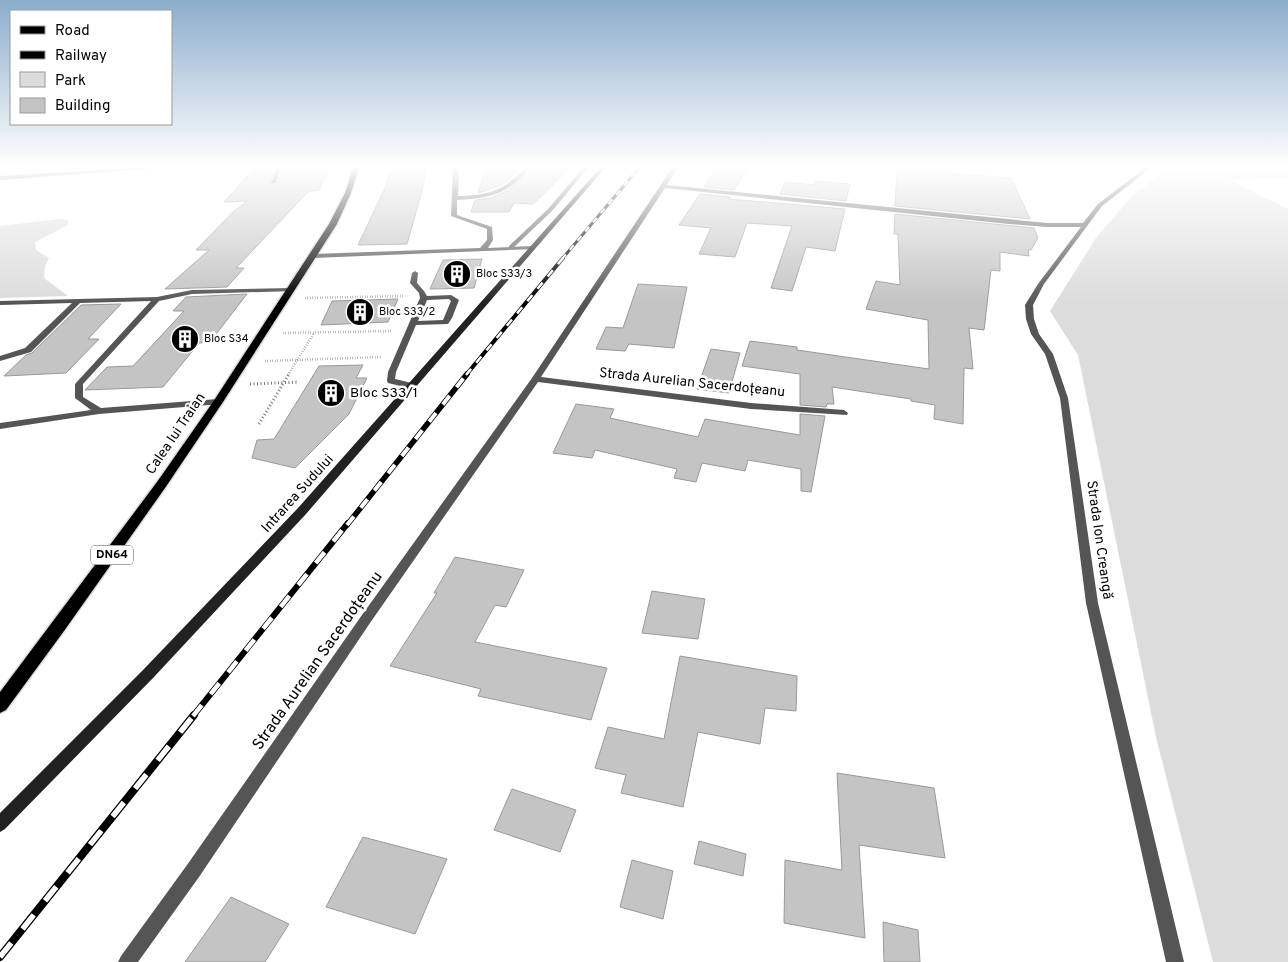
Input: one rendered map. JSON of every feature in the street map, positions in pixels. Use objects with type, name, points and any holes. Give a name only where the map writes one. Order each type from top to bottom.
[{"type":"main road","name":"Calea lui Traian","points":[[0,705],[112,556],[218,402],[313,256],[338,213]]},
{"type":"street","points":[[454,213],[454,216],[490,228],[491,240],[488,246],[483,248]]},
{"type":"street","points":[[511,247],[547,213]]},
{"type":"street","name":"Intrarea Sudului","points":[[0,824],[148,674],[302,511],[564,213]]},
{"type":"street","name":"Strada Aurelian Sacerdoțeanu","points":[[127,962],[193,871],[366,619],[536,379],[645,213]]},
{"type":"street","points":[[921,213],[1048,225],[1084,225]]},
{"type":"street","name":"Strada Ion Creangă","points":[[1094,213],[1041,284],[1030,305],[1030,318],[1035,334],[1049,354],[1064,398],[1092,604],[1175,962]]},
{"type":"street","points":[[313,256],[483,248],[533,248]]},
{"type":"street","points":[[415,272],[413,283],[423,296]]},
{"type":"street","points":[[0,303],[157,300],[192,292],[290,290]]},
{"type":"street","points":[[413,386],[391,381],[423,296]]},
{"type":"street","points":[[411,327],[445,322],[455,300],[451,297],[423,296]]},
{"type":"street","points":[[99,411],[79,398],[79,384],[157,300]]},
{"type":"street","points":[[0,360],[28,350],[78,301]]},
{"type":"street","name":"Strada Aurelian Sacerdoțeanu","points":[[536,379],[751,406],[844,414]]},
{"type":"street","points":[[0,426],[99,411],[218,402]]},
{"type":"path","points":[[284,299],[423,296]]},
{"type":"path","points":[[262,334],[411,327]]},
{"type":"path","points":[[259,424],[314,332]]},
{"type":"path","points":[[244,361],[399,356]]},
{"type":"path","points":[[229,384],[299,382]]},
{"type":"green space","points":[[1118,213],[1288,213],[1288,962],[1213,962],[1156,737],[1078,355],[1050,311],[1096,238]]},
{"type":"green space","points":[[60,219],[68,220],[68,225],[35,242],[36,250],[49,258],[45,266],[44,278],[68,296],[0,298],[0,226]]},
{"type":"building","points":[[232,213],[288,213],[236,268],[244,268],[227,287],[165,289],[209,250],[196,250]]},
{"type":"building","points":[[373,213],[416,213],[407,244],[358,245]]},
{"type":"building","points":[[687,213],[844,213],[835,251],[806,247],[792,291],[771,288],[792,226],[747,223],[735,257],[699,254],[711,228],[679,225]]},
{"type":"building","points":[[967,213],[1027,213],[1030,219]]},
{"type":"building","points":[[895,214],[1034,228],[1038,238],[1031,250],[1028,250],[1029,256],[1000,252],[1000,271],[991,270],[984,330],[969,328],[973,369],[964,368],[963,424],[934,419],[935,405],[911,401],[911,399],[832,387],[834,404],[827,404],[826,407],[800,405],[800,374],[742,366],[750,341],[797,347],[797,350],[929,369],[928,320],[866,309],[876,281],[900,285],[898,234],[894,234]]},
{"type":"building","name":"Bloc S33/3","points":[[482,259],[474,288],[430,289],[443,260]]},
{"type":"building","points":[[638,284],[687,287],[674,348],[629,344],[625,351],[596,349],[606,327],[623,328]]},
{"type":"building","name":"Bloc S34","points":[[247,294],[210,342],[199,343],[163,387],[85,390],[107,367],[133,366],[184,311],[173,311],[186,297]]},
{"type":"building","name":"Bloc S33/2","points":[[398,299],[388,322],[321,325],[332,301]]},
{"type":"building","points":[[121,304],[88,339],[99,339],[66,373],[4,376],[26,355],[32,353],[81,305]]},
{"type":"building","points":[[711,349],[740,353],[729,393],[697,389]]},
{"type":"building","points":[[363,365],[356,378],[367,378],[349,414],[295,468],[252,458],[257,440],[274,439],[319,366]]},
{"type":"building","points":[[576,404],[614,409],[610,418],[698,437],[705,419],[800,435],[800,414],[825,416],[811,492],[801,491],[801,469],[748,460],[745,471],[702,463],[696,482],[674,478],[677,469],[595,450],[592,458],[553,453]]},
{"type":"building","points":[[455,557],[524,570],[506,607],[495,605],[475,642],[607,668],[591,720],[478,696],[481,689],[390,666],[437,593],[434,593]]},
{"type":"building","points":[[652,591],[705,599],[698,639],[642,633]]},
{"type":"building","points":[[680,656],[797,676],[796,711],[765,708],[760,744],[698,732],[683,807],[621,793],[626,775],[595,768],[608,727],[664,739]]},
{"type":"building","points":[[837,773],[934,788],[945,858],[859,845],[865,938],[784,923],[785,860],[842,870]]},
{"type":"building","points":[[512,789],[576,810],[560,852],[494,830]]},
{"type":"building","points":[[363,837],[447,859],[415,934],[326,907]]},
{"type":"building","points":[[699,841],[746,854],[743,876],[694,864]]},
{"type":"building","points":[[632,860],[673,871],[663,919],[620,907]]},
{"type":"building","points":[[231,897],[289,924],[265,962],[185,962]]},
{"type":"building","points":[[883,922],[918,930],[920,962],[884,962]]},
{"type":"railway","points":[[562,259],[601,213]]},
{"type":"railway","points":[[466,375],[563,258]]},
{"type":"railway","points":[[347,525],[467,374]]},
{"type":"railway","points":[[193,716],[348,523]]},
{"type":"railway","points":[[0,957],[194,715]]},
{"type":"place","name":"Bloc S33/3","points":[[457,274]]},
{"type":"place","name":"Bloc S33/2","points":[[360,312]]},
{"type":"place","name":"Bloc S34","points":[[185,339]]},
{"type":"place","name":"Bloc S33/1","points":[[331,393]]}]
